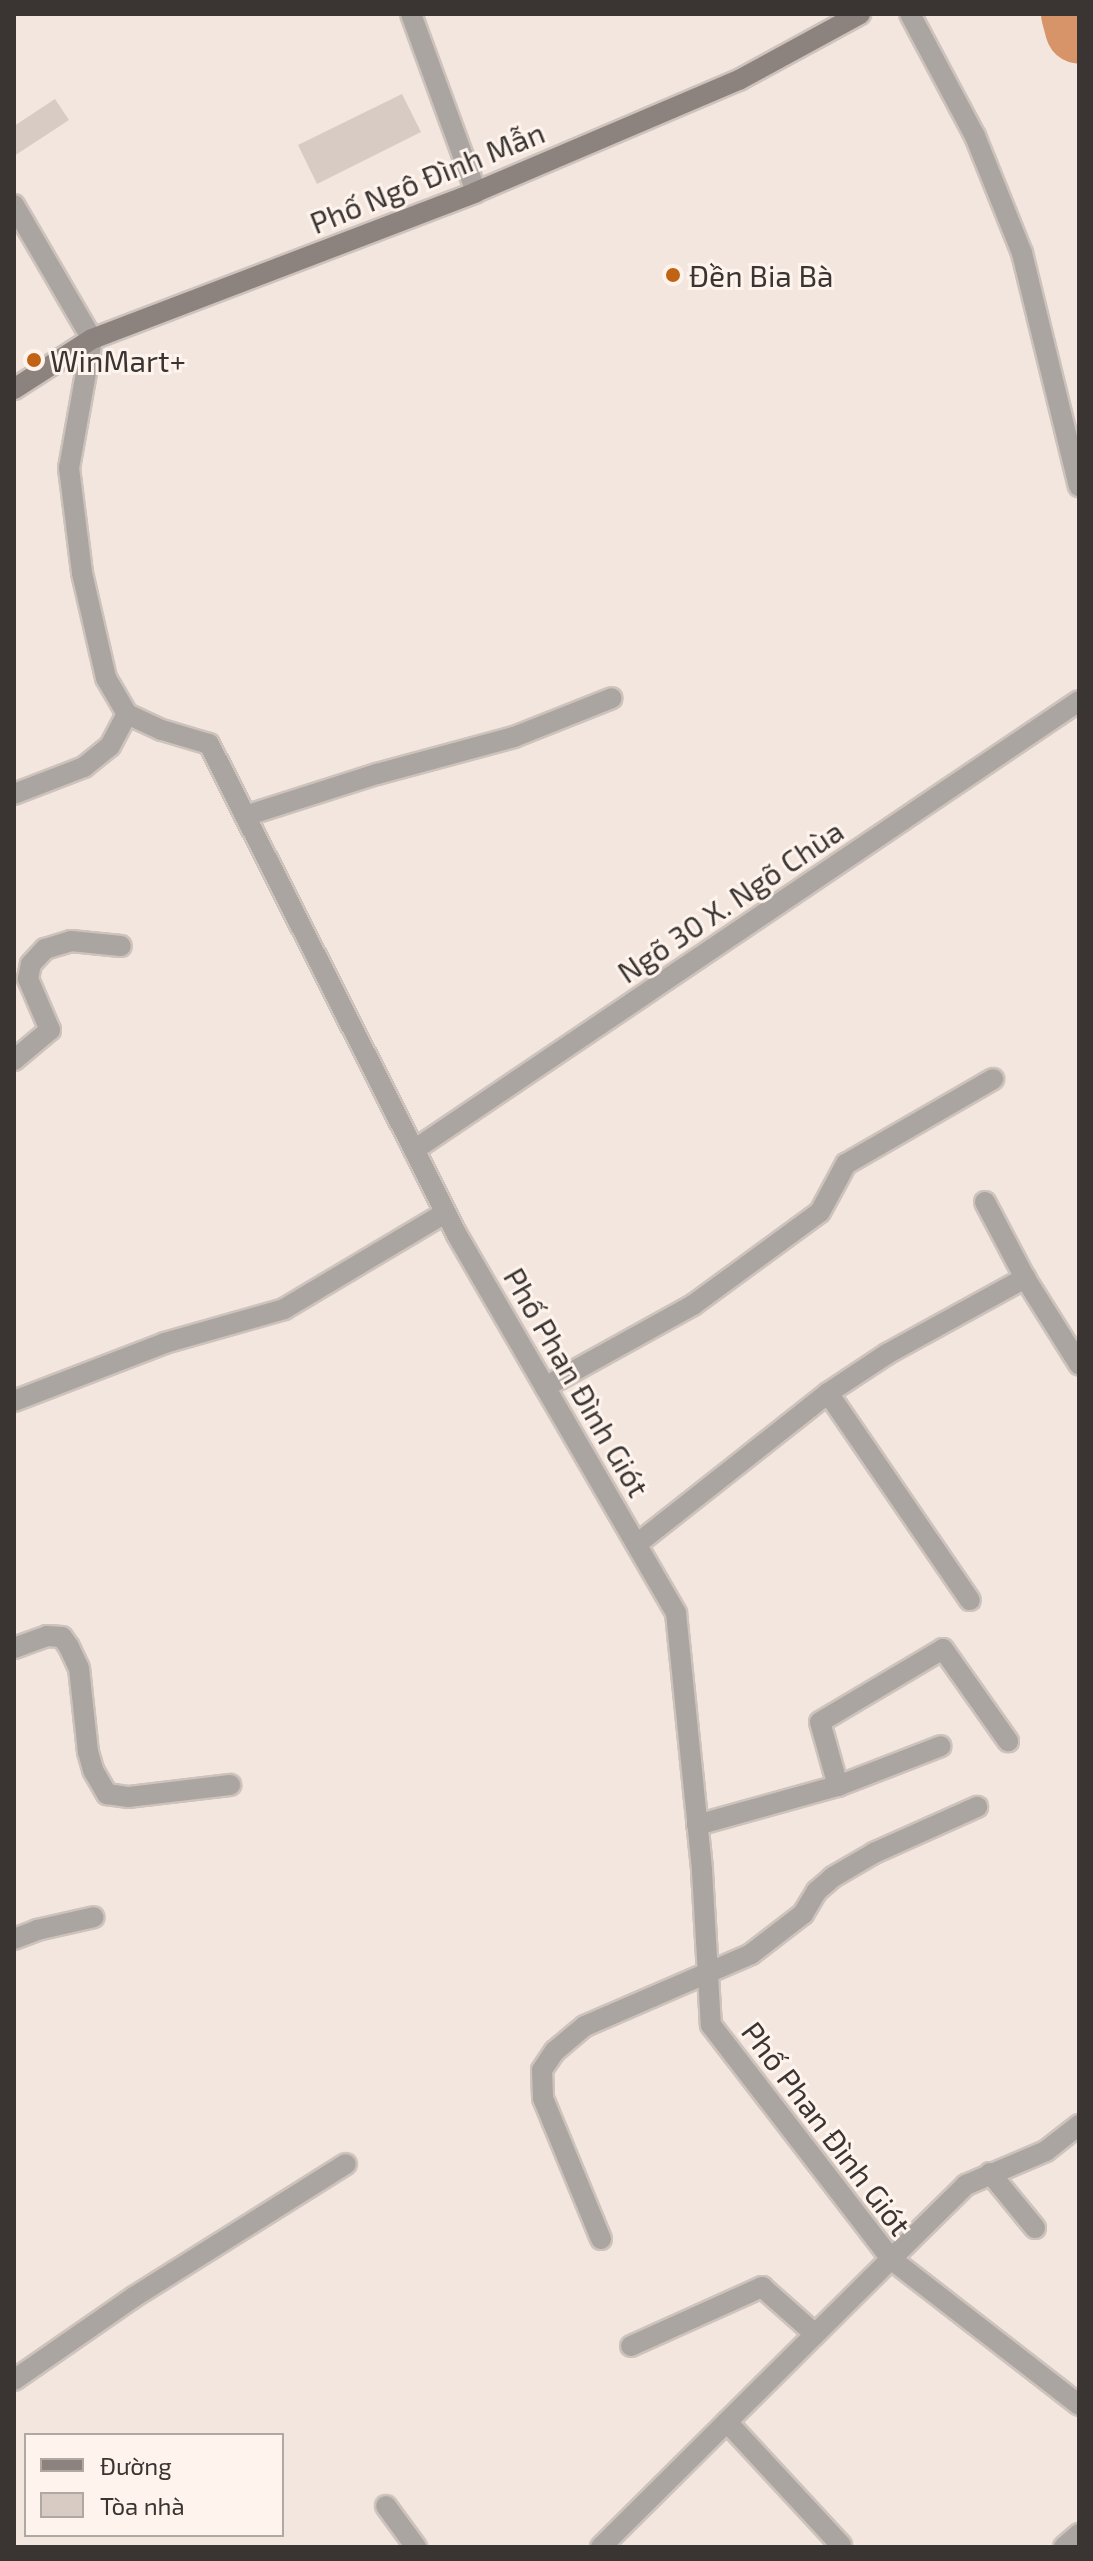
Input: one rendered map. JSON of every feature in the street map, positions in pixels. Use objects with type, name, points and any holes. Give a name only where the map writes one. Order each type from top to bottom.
[{"type":"street","points":[[411,14],[476,192]]},
{"type":"street","name":"Phố Ngô Đình Mẫn","points":[[14,389],[92,339],[476,192],[739,80],[860,14]]},
{"type":"street","points":[[910,14],[975,136],[1022,253],[1079,486]]},
{"type":"street","points":[[14,205],[92,339],[69,468],[82,573],[106,678],[127,714],[110,746],[84,767],[14,794]]},
{"type":"street","points":[[245,816],[377,774],[514,737],[612,698]]},
{"type":"street","name":"Ngõ 30 X. Ngõ Chùa","points":[[414,1150],[1079,701]]},
{"type":"street","name":"Phố Phan Đình Giót","points":[[127,714],[162,730],[209,744],[445,1213],[676,1613],[697,1825],[711,2025],[891,2259],[601,2547]]},
{"type":"street","points":[[14,1060],[50,1030],[28,979],[31,964],[45,949],[71,941],[121,946]]},
{"type":"street","points":[[545,1387],[693,1305],[820,1212],[846,1164],[993,1079]]},
{"type":"street","points":[[985,1202],[1025,1278],[1076,1353]]},
{"type":"street","points":[[14,1401],[165,1343],[284,1309],[445,1213]]},
{"type":"street","points":[[637,1544],[828,1393],[887,1354],[1025,1278]]},
{"type":"street","points":[[828,1393],[970,1600]]},
{"type":"street","points":[[14,1648],[47,1636],[62,1637],[69,1647],[79,1668],[88,1752],[93,1770],[107,1794],[129,1797],[230,1785]]},
{"type":"street","points":[[838,1786],[820,1722],[943,1649],[1008,1741]]},
{"type":"street","points":[[697,1825],[838,1786],[941,1746]]},
{"type":"street","points":[[601,2239],[543,2098],[542,2070],[568,2037],[585,2026],[708,1976],[751,1954],[803,1914],[817,1891],[833,1877],[874,1853],[977,1807]]},
{"type":"street","points":[[14,1939],[37,1930],[94,1917]]},
{"type":"street","points":[[1079,2125],[1046,2151],[966,2185],[891,2259],[1079,2405]]},
{"type":"street","points":[[14,2380],[134,2297],[346,2164]]},
{"type":"street","points":[[990,2173],[1035,2228]]},
{"type":"street","points":[[631,2346],[762,2287],[815,2334]]},
{"type":"street","points":[[727,2422],[841,2545]]},
{"type":"street","points":[[386,2506],[416,2547]]},
{"type":"street","points":[[1064,2547],[1079,2534]]},
{"type":"building","points":[[402,94],[421,132],[317,184],[298,145]]},
{"type":"building","points":[[55,99],[69,120],[14,156],[14,126]]},
{"type":"waterway","points":[[1075,14],[1079,29]]},
{"type":"place","name":"Đền Bia Bà","points":[[673,275]]},
{"type":"place","name":"WinMart+","points":[[34,360]]}]
